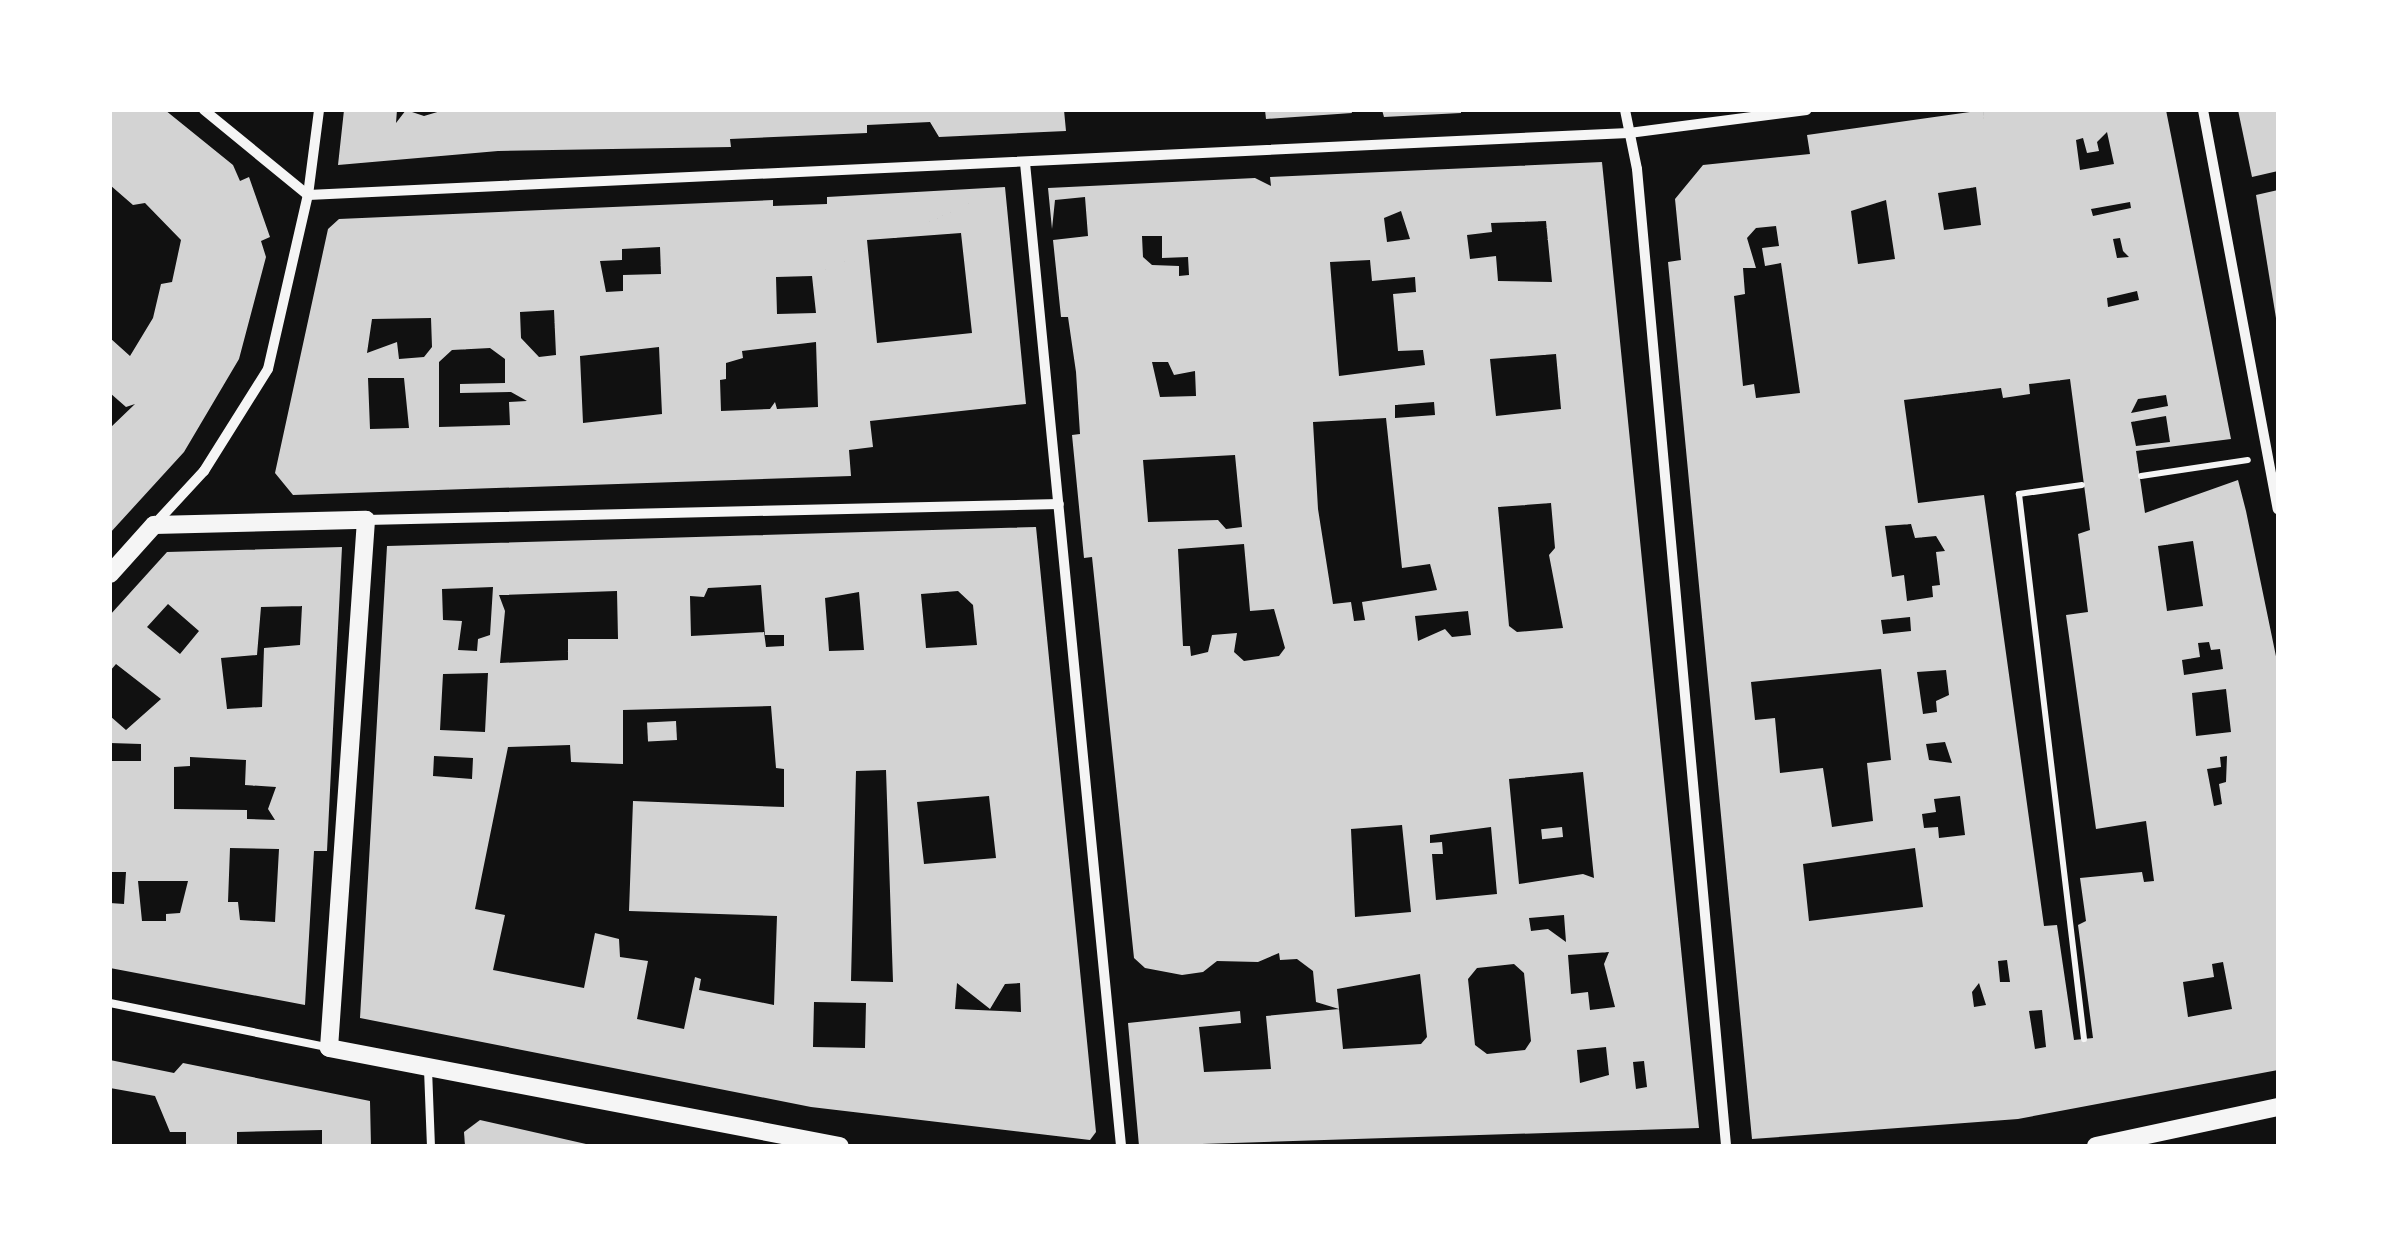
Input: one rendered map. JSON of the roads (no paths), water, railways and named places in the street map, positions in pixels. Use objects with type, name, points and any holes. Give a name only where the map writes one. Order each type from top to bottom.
[{"type":"street","points":[[204,110],[308,194],[1629,133],[1807,110]]},
{"type":"street","points":[[110,574],[204,471],[268,369],[308,194],[320,110]]},
{"type":"street","points":[[1625,110],[1726,1146]]},
{"type":"street","points":[[2203,110],[2278,509]]},
{"type":"street","points":[[1024,163],[1121,1146]]},
{"type":"street","points":[[154,526],[1059,504]]},
{"type":"street","points":[[366,520],[329,1048],[840,1146]]},
{"type":"street","points":[[2096,1146],[2278,1106]]},
{"type":"lane","points":[[110,1003],[329,1048]]},
{"type":"lane","points":[[428,1069],[431,1146]]}]
